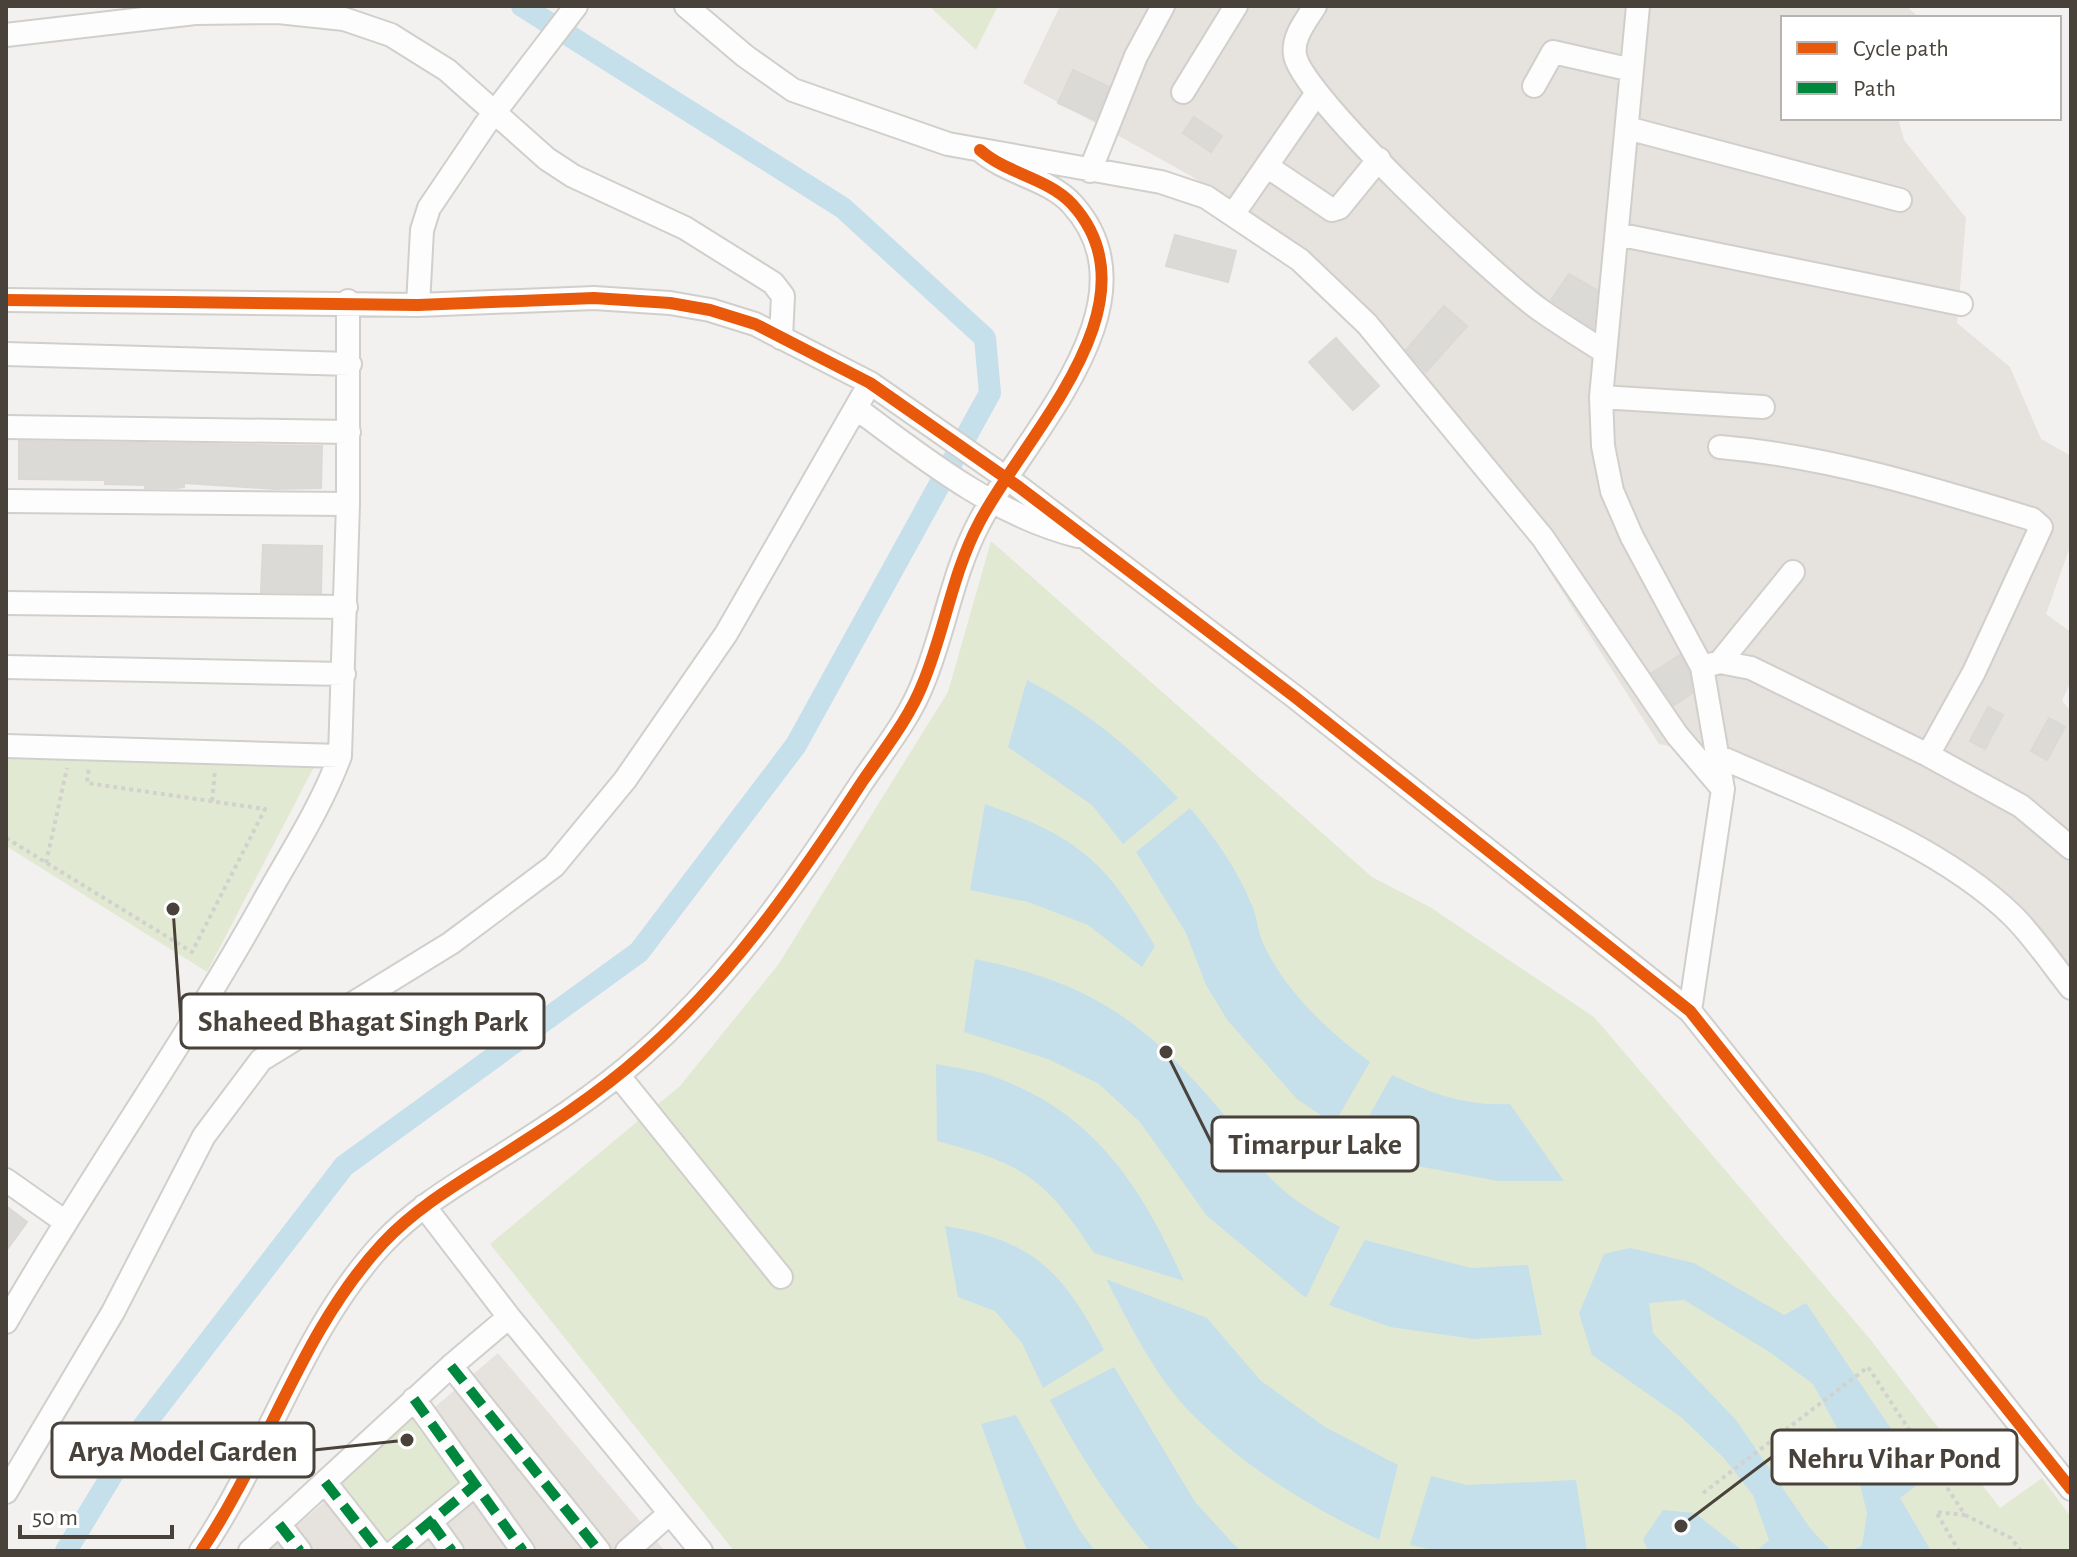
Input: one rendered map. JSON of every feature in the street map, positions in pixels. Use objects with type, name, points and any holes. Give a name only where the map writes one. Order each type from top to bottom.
[{"type":"street","points":[[418,305],[422,230],[429,208],[498,108],[576,6]]},
{"type":"street","points":[[686,6],[745,56],[793,90],[929,138],[1090,171],[1161,182],[1206,197],[1300,260],[1367,324],[1543,538],[1677,735],[1723,789]]},
{"type":"street","points":[[1090,171],[1136,56],[1163,6]]},
{"type":"street","points":[[1183,92],[1236,6]]},
{"type":"street","points":[[1315,6],[1294,45],[1295,59],[1317,93],[1406,190],[1537,308],[1605,352]]},
{"type":"street","points":[[1638,6],[1601,397],[1603,446],[1612,491],[1632,537],[1711,665],[1723,789],[1690,1011]]},
{"type":"street","points":[[6,35],[195,13],[278,12],[344,19],[391,35],[447,70],[498,108],[547,159],[573,176],[685,228],[773,283],[783,296],[781,338]]},
{"type":"street","points":[[1534,86],[1553,52],[1632,70]]},
{"type":"street","points":[[1234,213],[1317,93]]},
{"type":"street","points":[[1627,128],[1900,200]]},
{"type":"street","points":[[201,1551],[231,1507],[326,1317],[368,1260],[424,1206],[586,1102],[694,1008],[733,966],[777,908],[906,716],[923,685],[955,576],[983,497],[1006,477],[1068,384],[1098,309],[1102,275],[1098,246],[1069,201],[991,160],[980,150]]},
{"type":"street","points":[[1268,167],[1332,210],[1339,208],[1379,159]]},
{"type":"street","points":[[1617,234],[1961,304]]},
{"type":"street","points":[[6,300],[348,301],[418,305],[594,298],[670,303],[710,310],[755,324],[870,383],[1006,477],[1295,697],[1690,1011],[2071,1489]]},
{"type":"street","points":[[6,1322],[64,1221],[235,952],[329,786],[340,756],[348,504],[348,301]]},
{"type":"street","points":[[6,354],[350,364]]},
{"type":"street","points":[[6,1492],[113,1312],[204,1136],[261,1060],[451,943],[554,866],[625,780],[726,634],[870,383]]},
{"type":"street","points":[[1601,397],[1763,407]]},
{"type":"street","points":[[856,408],[983,497],[1051,530],[1087,539]]},
{"type":"street","points":[[6,427],[349,432]]},
{"type":"street","points":[[1720,447],[1824,462],[1920,485],[2032,519],[2041,527],[1974,672],[1928,755]]},
{"type":"street","points":[[6,501],[348,504]]},
{"type":"street","points":[[1711,665],[1793,572]]},
{"type":"street","points":[[6,603],[346,607]]},
{"type":"street","points":[[1711,665],[1751,668],[1928,755],[2021,806],[2071,848]]},
{"type":"street","points":[[6,667],[344,674]]},
{"type":"street","points":[[6,746],[340,756]]},
{"type":"street","points":[[1718,756],[1840,811],[1972,882],[2014,917],[2071,988]]},
{"type":"street","points":[[618,1075],[781,1277]]},
{"type":"street","points":[[6,1180],[64,1221]]},
{"type":"street","points":[[424,1206],[509,1317],[701,1551]]},
{"type":"street","points":[[250,1551],[414,1399],[509,1317]]},
{"type":"street","points":[[451,1366],[599,1551]]},
{"type":"street","points":[[414,1399],[523,1551]]},
{"type":"street","points":[[325,1482],[379,1551]]},
{"type":"street","points":[[395,1551],[475,1485]]},
{"type":"street","points":[[627,1551],[670,1513]]},
{"type":"street","points":[[431,1522],[452,1551]]},
{"type":"street","points":[[279,1524],[300,1551]]},
{"type":"path","points":[[212,801],[218,752]]},
{"type":"path","points":[[46,863],[67,768]]},
{"type":"path","points":[[6,838],[192,952],[265,809],[87,783],[89,768]]},
{"type":"path","points":[[1703,1493],[1868,1367],[1965,1515]]},
{"type":"path","points":[[1959,1551],[1936,1512],[1965,1515],[2011,1538],[2021,1551]]},
{"type":"shaded area","points":[[1060,6],[1907,6],[1917,16],[1781,16],[1781,120],[1899,120],[1904,140],[1966,218],[1957,323],[2010,367],[2041,439],[2071,456],[2071,544],[2046,614],[2071,632],[2071,681],[2062,701],[2071,711],[2071,985],[2009,912],[1741,760],[1659,744],[1424,374],[1299,251],[1193,177],[1023,83]]},
{"type":"shaded area","points":[[498,1353],[665,1551],[267,1551]]},
{"type":"green space","points":[[929,6],[998,6],[976,50]]},
{"type":"green space","points":[[991,541],[1372,877],[1430,907],[1594,1017],[1870,1339],[2000,1508],[2042,1478],[2071,1517],[2071,1551],[734,1551],[490,1244],[680,1086],[778,965],[948,692]]},
{"type":"green space","points":[[6,758],[314,767],[207,972],[6,846]]},
{"type":"green space","points":[[414,1399],[472,1480],[394,1551],[325,1482]]},
{"type":"water","points":[[1027,680],[1069,704],[1108,732],[1178,798],[1123,844],[1092,805],[1008,747]]},
{"type":"water","points":[[985,804],[1067,841],[1104,872],[1121,892],[1155,946],[1142,967],[1088,925],[1028,902],[970,890]]},
{"type":"water","points":[[1190,808],[1234,868],[1253,908],[1263,943],[1283,978],[1323,1023],[1370,1062],[1334,1124],[1297,1099],[1228,1021],[1206,985],[1186,933],[1136,852]]},
{"type":"water","points":[[975,959],[1056,982],[1120,1014],[1175,1060],[1202,1089],[1235,1128],[1258,1164],[1285,1192],[1340,1227],[1306,1298],[1207,1216],[1140,1122],[1099,1084],[1048,1059],[964,1032]]},
{"type":"water","points":[[936,1064],[988,1075],[1030,1093],[1061,1111],[1088,1133],[1132,1185],[1151,1215],[1184,1281],[1094,1253],[1061,1207],[1030,1178],[991,1158],[937,1141]]},
{"type":"water","points":[[1392,1075],[1450,1097],[1479,1103],[1510,1104],[1564,1181],[1498,1181],[1417,1166],[1356,1139]]},
{"type":"water","points":[[945,1226],[1002,1240],[1043,1264],[1075,1300],[1104,1350],[1043,1388],[1022,1343],[995,1311],[958,1297]]},
{"type":"water","points":[[1365,1240],[1471,1268],[1528,1265],[1542,1335],[1474,1339],[1390,1327],[1329,1305]]},
{"type":"water","points":[[1630,1248],[1694,1263],[1784,1315],[1806,1303],[1925,1479],[1900,1498],[1931,1551],[1849,1551],[1862,1546],[1867,1513],[1853,1457],[1813,1384],[1768,1351],[1684,1300],[1649,1303],[1653,1333],[1736,1420],[1810,1528],[1831,1551],[1756,1551],[1769,1540],[1753,1495],[1723,1457],[1681,1417],[1592,1355],[1579,1313],[1604,1254]]},
{"type":"water","points":[[1106,1279],[1207,1318],[1260,1380],[1325,1427],[1398,1465],[1379,1540],[1328,1514],[1256,1469],[1191,1413],[1165,1382],[1144,1349]]},
{"type":"water","points":[[1114,1367],[1195,1502],[1240,1551],[1151,1551],[1109,1497],[1050,1400]]},
{"type":"water","points":[[1016,1415],[1078,1528],[1095,1551],[1027,1551],[981,1424]]},
{"type":"water","points":[[1431,1476],[1467,1485],[1576,1480],[1587,1551],[1438,1551],[1410,1545]]},
{"type":"water","points":[[1663,1510],[1695,1513],[1743,1551],[1648,1551],[1643,1539]]},
{"type":"building","points":[[1073,70],[1109,87],[1095,120],[1058,103]]},
{"type":"building","points":[[1194,117],[1222,136],[1211,152],[1183,133]]},
{"type":"building","points":[[1175,235],[1236,251],[1228,282],[1166,266]]},
{"type":"building","points":[[1569,274],[1597,290],[1593,328],[1551,300]]},
{"type":"building","points":[[1444,306],[1467,326],[1426,372],[1406,350]]},
{"type":"building","points":[[1336,338],[1379,386],[1353,410],[1309,362]]},
{"type":"building","points":[[19,441],[322,446],[321,488],[275,489],[184,483],[184,487],[177,488],[145,488],[145,485],[105,484],[105,480],[19,479]]},
{"type":"building","points":[[263,545],[322,546],[321,593],[261,592]]},
{"type":"building","points":[[1680,655],[1689,672],[1692,693],[1674,705],[1652,673]]},
{"type":"building","points":[[1988,707],[2003,715],[1985,749],[1970,741]]},
{"type":"building","points":[[2049,718],[2065,727],[2047,760],[2031,751]]},
{"type":"building","points":[[6,1206],[27,1222],[6,1251]]},
{"type":"waterway","points":[[66,1551],[135,1437],[344,1166],[639,952],[796,745],[990,393],[985,338],[843,208],[522,6]]},
{"type":"marked path","points":[[451,1366],[599,1551]]},
{"type":"marked path","points":[[414,1399],[523,1551]]},
{"type":"marked path","points":[[325,1482],[379,1551]]},
{"type":"marked path","points":[[395,1551],[475,1485]]},
{"type":"marked path","points":[[431,1522],[452,1551]]},
{"type":"marked path","points":[[279,1524],[300,1551]]},
{"type":"cycle path","points":[[201,1551],[225,1513],[307,1353],[354,1277],[407,1220],[607,1084],[675,1024],[762,926],[813,856],[911,709],[931,663],[970,542],[999,489],[1076,368],[1094,326],[1102,284],[1096,243],[1072,204],[1051,188],[1002,165],[980,150]]},
{"type":"cycle path","points":[[6,300],[418,305],[594,298],[670,303],[710,310],[755,324],[870,383],[1019,487],[1295,697],[1690,1011],[2071,1489]]},
{"type":"place","name":"Shaheed Bhagat Singh Park","points":[[173,909]]},
{"type":"place","name":"Timarpur Lake","points":[[1166,1052]]},
{"type":"place","name":"Arya Model Garden","points":[[407,1440]]},
{"type":"place","name":"Nehru Vihar Pond","points":[[1681,1526]]}]
